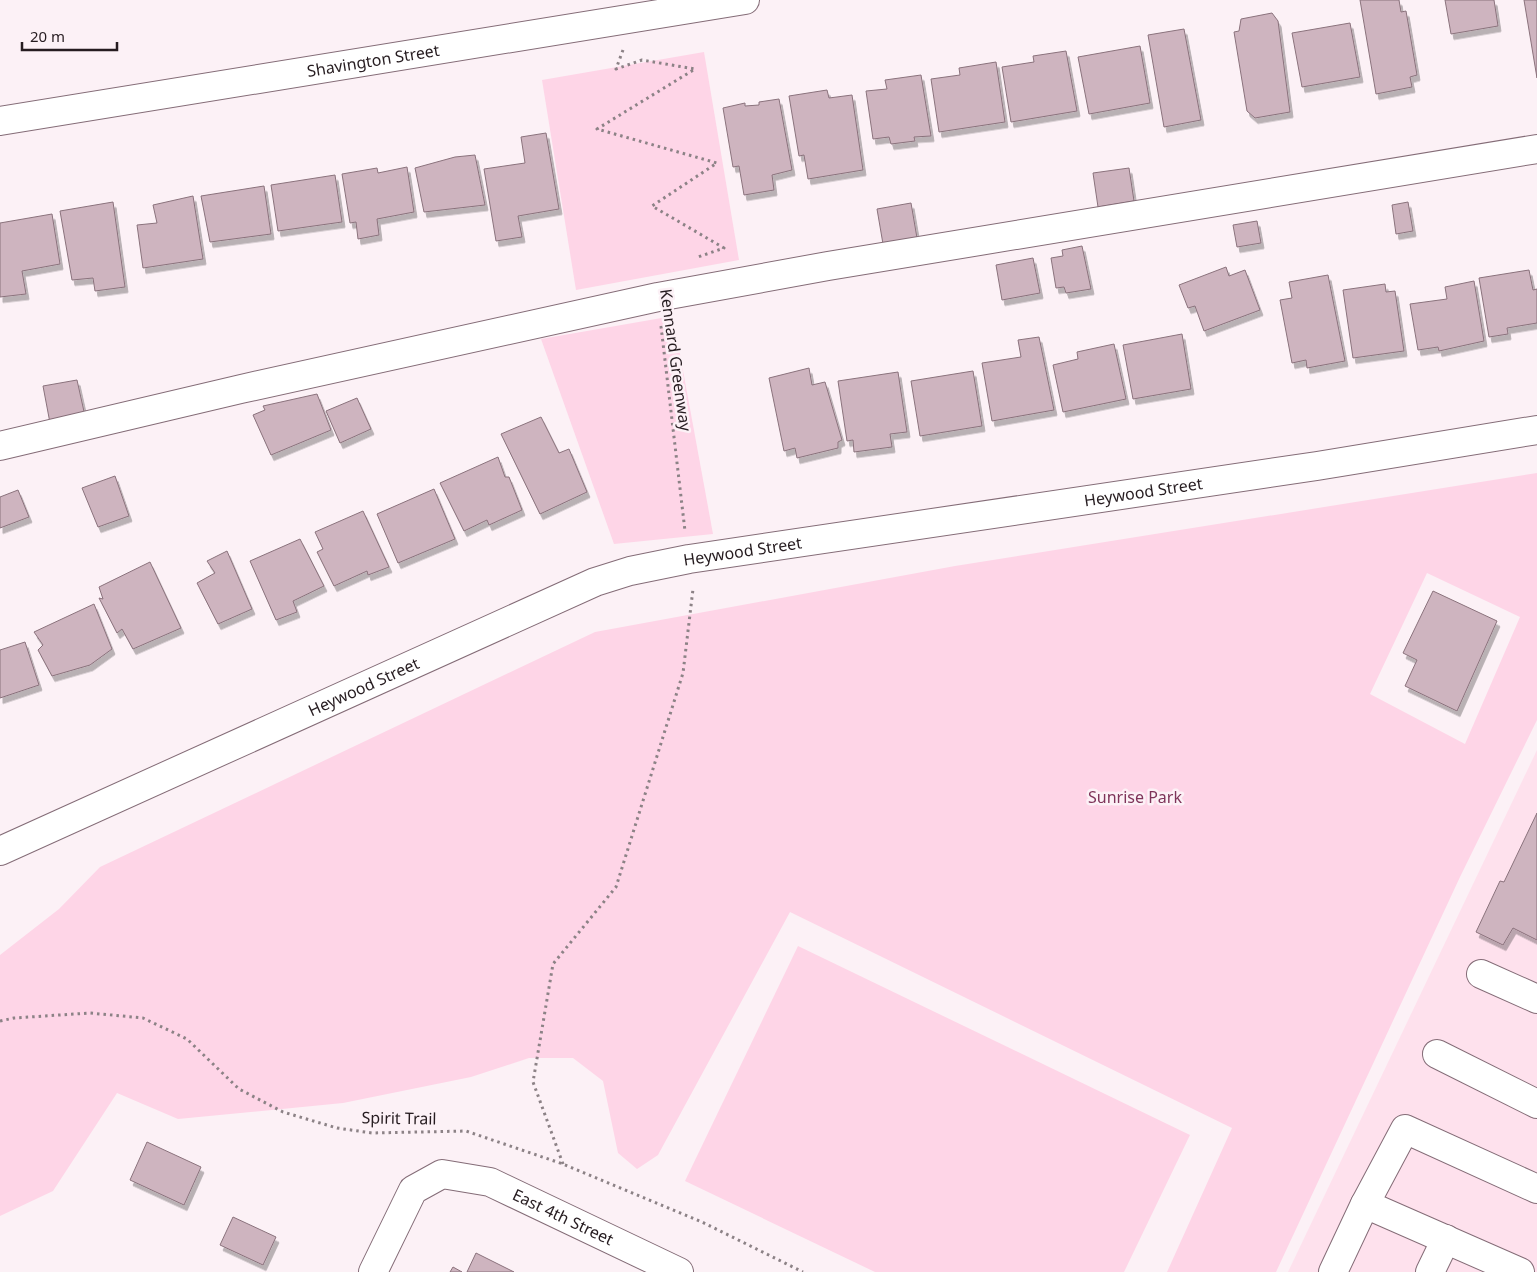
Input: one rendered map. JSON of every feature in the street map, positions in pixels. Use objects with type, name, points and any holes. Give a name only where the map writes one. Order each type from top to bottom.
[{"type":"street","name":"Shavington Street","points":[[0,121],[665,7],[745,0]]},
{"type":"street","points":[[0,446],[250,387],[658,297],[828,266],[1537,149]]},
{"type":"street","name":"Heywood Street","points":[[0,851],[595,582],[630,571],[689,559],[1298,469],[1537,430]]},
{"type":"street","points":[[1481,974],[1537,999]]},
{"type":"street","points":[[1437,1054],[1537,1104]]},
{"type":"street","points":[[1333,1272],[1365,1204],[1405,1129],[1537,1189]]},
{"type":"street","name":"East 4th Street","points":[[373,1272],[413,1190],[442,1174],[490,1182],[679,1272]]},
{"type":"street","points":[[1365,1204],[1520,1272]]},
{"type":"street","points":[[1430,1272],[1446,1239]]},
{"type":"path","points":[[626,42],[616,69],[642,60],[695,69],[597,129],[717,163],[652,206],[724,248],[697,257]]},
{"type":"path","name":"Kennard Greenway","points":[[658,297],[686,536]]},
{"type":"path","points":[[563,1164],[533,1082],[552,964],[616,887],[683,673],[693,589]]},
{"type":"path","name":"Spirit Trail","points":[[0,1021],[14,1018],[90,1014],[143,1018],[187,1039],[240,1089],[283,1112],[337,1128],[372,1133],[466,1131],[563,1164],[702,1222],[803,1272]]},
{"type":"shaded area","points":[[1537,750],[1537,1272],[1288,1272]]},
{"type":"green space","points":[[704,52],[739,260],[576,290],[542,80]]},
{"type":"green space","points":[[673,316],[713,534],[614,544],[541,339]]},
{"type":"green space","name":"Sunrise Park","points":[[1537,473],[1537,720],[1460,877],[1276,1272],[1167,1272],[1232,1128],[790,912],[658,1155],[637,1169],[618,1153],[603,1081],[573,1058],[529,1058],[471,1077],[343,1103],[178,1119],[117,1093],[53,1191],[0,1216],[0,955],[59,909],[100,867],[595,632],[955,566]],"holes":[[[1427,573],[1520,617],[1465,744],[1370,694]]]},
{"type":"green space","points":[[798,946],[1190,1135],[1124,1272],[875,1272],[685,1181]]},
{"type":"building","points":[[1360,0],[1399,0],[1401,12],[1406,11],[1417,75],[1410,77],[1412,87],[1376,94]]},
{"type":"building","points":[[1445,0],[1494,0],[1498,26],[1451,34]]},
{"type":"building","points":[[1524,0],[1537,0],[1537,78]]},
{"type":"building","points":[[1272,13],[1278,21],[1290,112],[1255,118],[1247,111],[1234,32],[1239,31],[1241,19]]},
{"type":"building","points":[[1350,23],[1360,77],[1302,87],[1292,33]]},
{"type":"building","points":[[1184,29],[1201,120],[1164,127],[1148,35]]},
{"type":"building","points":[[1140,46],[1150,103],[1089,114],[1078,57]]},
{"type":"building","points":[[1066,51],[1077,111],[1011,122],[1002,67],[1034,62],[1033,56]]},
{"type":"building","points":[[996,62],[1005,122],[939,132],[931,79],[960,75],[959,68]]},
{"type":"building","points":[[921,75],[931,136],[914,137],[915,141],[891,144],[889,137],[873,139],[866,91],[887,89],[885,80]]},
{"type":"building","points":[[827,90],[829,98],[852,95],[863,170],[808,179],[804,155],[799,156],[789,96]]},
{"type":"building","points":[[779,99],[792,170],[772,175],[774,190],[744,195],[739,166],[733,167],[723,108],[745,103],[745,106],[759,105],[759,102]]},
{"type":"building","points":[[546,133],[559,209],[518,216],[522,237],[496,241],[484,169],[525,163],[521,137]]},
{"type":"building","points":[[475,155],[485,205],[424,212],[415,168],[455,157]]},
{"type":"building","points":[[407,167],[414,212],[377,219],[379,235],[358,239],[356,222],[350,223],[342,174],[377,168],[378,173]]},
{"type":"building","points":[[1129,168],[1134,201],[1098,207],[1093,173]]},
{"type":"building","points":[[335,175],[342,222],[278,231],[271,185]]},
{"type":"building","points":[[264,186],[271,234],[210,242],[201,196]]},
{"type":"building","points":[[193,196],[203,259],[143,268],[137,225],[157,223],[153,205]]},
{"type":"building","points":[[113,202],[125,287],[95,291],[93,278],[72,280],[60,211]]},
{"type":"building","points":[[1408,202],[1413,231],[1396,234],[1392,205]]},
{"type":"building","points":[[911,203],[917,238],[883,244],[877,209]]},
{"type":"building","points":[[52,214],[60,264],[22,271],[26,294],[0,297],[0,223]]},
{"type":"building","points":[[1257,221],[1261,243],[1237,247],[1233,225]]},
{"type":"building","points":[[1082,246],[1091,289],[1066,293],[1064,287],[1056,288],[1051,258],[1063,256],[1062,250]]},
{"type":"building","points":[[1033,258],[1040,293],[1002,300],[996,265]]},
{"type":"building","points":[[1226,267],[1229,276],[1245,270],[1260,310],[1204,331],[1195,306],[1188,308],[1179,285]]},
{"type":"building","points":[[1529,270],[1533,290],[1537,289],[1537,323],[1507,328],[1508,334],[1489,337],[1479,278]]},
{"type":"building","points":[[1328,275],[1345,361],[1307,368],[1306,360],[1292,363],[1280,300],[1292,298],[1289,282]]},
{"type":"building","points":[[1474,281],[1484,341],[1439,351],[1438,347],[1418,350],[1410,304],[1447,299],[1445,287]]},
{"type":"building","points":[[1385,284],[1386,292],[1395,291],[1404,351],[1353,358],[1343,290]]},
{"type":"building","points":[[1182,334],[1191,389],[1133,399],[1123,345]]},
{"type":"building","points":[[1039,337],[1054,410],[992,421],[982,363],[1021,357],[1018,340]]},
{"type":"building","points":[[1114,344],[1126,399],[1063,412],[1053,365],[1078,359],[1077,352]]},
{"type":"building","points":[[809,368],[812,385],[825,382],[842,440],[838,442],[838,448],[797,458],[795,448],[784,451],[769,378]]},
{"type":"building","points":[[973,371],[982,426],[920,436],[911,381]]},
{"type":"building","points":[[898,372],[907,432],[890,434],[892,447],[854,452],[853,440],[847,441],[838,381]]},
{"type":"building","points":[[77,380],[85,416],[50,423],[43,386]]},
{"type":"building","points":[[317,394],[331,430],[271,455],[253,415],[265,410],[263,406]]},
{"type":"building","points":[[357,398],[371,429],[340,443],[326,411]]},
{"type":"building","points":[[541,417],[559,453],[569,449],[587,492],[540,514],[501,434]]},
{"type":"building","points":[[498,457],[505,477],[509,477],[522,510],[489,525],[487,520],[464,531],[440,483]]},
{"type":"building","points":[[115,476],[129,516],[98,527],[82,488]]},
{"type":"building","points":[[434,489],[455,539],[398,563],[377,514]]},
{"type":"building","points":[[18,490],[29,517],[0,528],[0,497]]},
{"type":"building","points":[[363,511],[389,567],[368,575],[367,571],[334,586],[317,552],[323,549],[315,532]]},
{"type":"building","points":[[300,539],[324,586],[293,601],[297,612],[276,620],[250,561]]},
{"type":"building","points":[[227,551],[252,609],[218,624],[197,583],[215,573],[207,561]]},
{"type":"building","points":[[150,562],[181,628],[133,649],[122,629],[117,633],[99,598],[103,599],[99,587]]},
{"type":"building","points":[[1433,591],[1497,621],[1457,711],[1405,686],[1417,660],[1403,653]]},
{"type":"building","points":[[94,604],[112,649],[90,665],[52,676],[38,650],[43,645],[34,632]]},
{"type":"building","points":[[25,642],[39,685],[0,698],[0,650]]},
{"type":"building","points":[[1537,813],[1537,940],[1513,928],[1503,945],[1476,932],[1500,881],[1504,882]]},
{"type":"building","points":[[147,1142],[201,1167],[184,1205],[130,1180]]},
{"type":"building","points":[[233,1217],[276,1237],[263,1265],[220,1245]]},
{"type":"building","points":[[476,1253],[514,1272],[467,1272]]},
{"type":"building","points":[[453,1267],[462,1272],[450,1272]]}]
